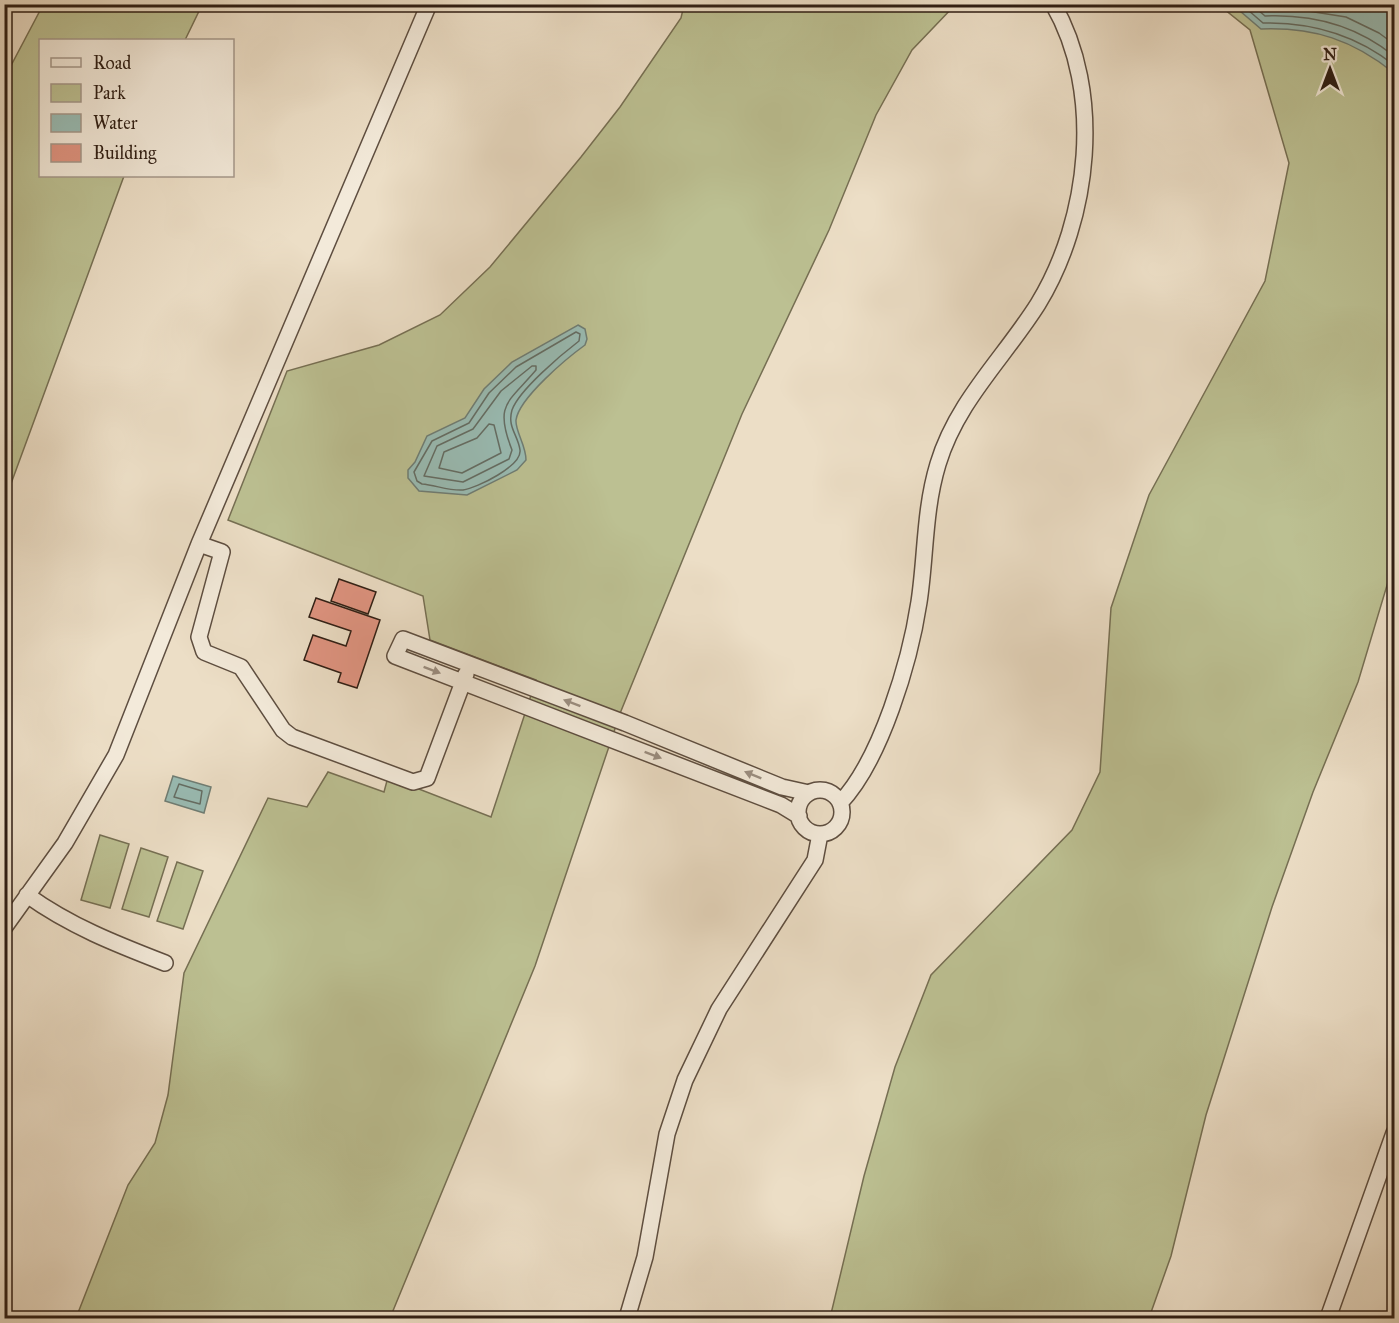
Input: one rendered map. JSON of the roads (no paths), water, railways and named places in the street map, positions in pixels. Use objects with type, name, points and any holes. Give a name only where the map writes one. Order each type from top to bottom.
[{"type":"street","points":[[4,928],[65,843],[116,755],[199,544],[429,4]]},
{"type":"street","points":[[840,802],[826,791],[809,793],[782,787],[625,723],[403,639],[395,656],[781,805],[799,816],[809,831],[820,834],[832,831],[841,821],[840,802],[856,783],[872,752],[907,657],[919,603],[928,503],[944,446],[975,389],[1038,303],[1057,265],[1071,226],[1082,170],[1083,108],[1073,52],[1053,4]]},
{"type":"street","points":[[199,544],[222,552],[199,637],[204,652],[241,667],[283,730],[292,737],[413,782],[427,778],[469,664]]},
{"type":"street","points":[[617,741],[625,723]]},
{"type":"street","points":[[799,816],[801,801],[809,793]]},
{"type":"street","points":[[627,1318],[645,1257],[667,1134],[685,1080],[719,1009],[815,860],[820,834]]},
{"type":"street","points":[[27,896],[57,917],[103,939],[165,963]]},
{"type":"street","points":[[1328,1318],[1395,1133]]},
{"type":"water","points":[[1233,5],[1394,5],[1394,73],[1363,52],[1332,38],[1298,30],[1261,29]]},
{"type":"water","points":[[578,325],[585,329],[587,339],[585,345],[534,390],[519,411],[516,424],[526,460],[517,470],[467,495],[419,491],[408,478],[408,470],[415,462],[427,436],[465,418],[484,389],[512,362]]},
{"type":"water","points":[[173,776],[211,787],[204,813],[165,801]]}]
